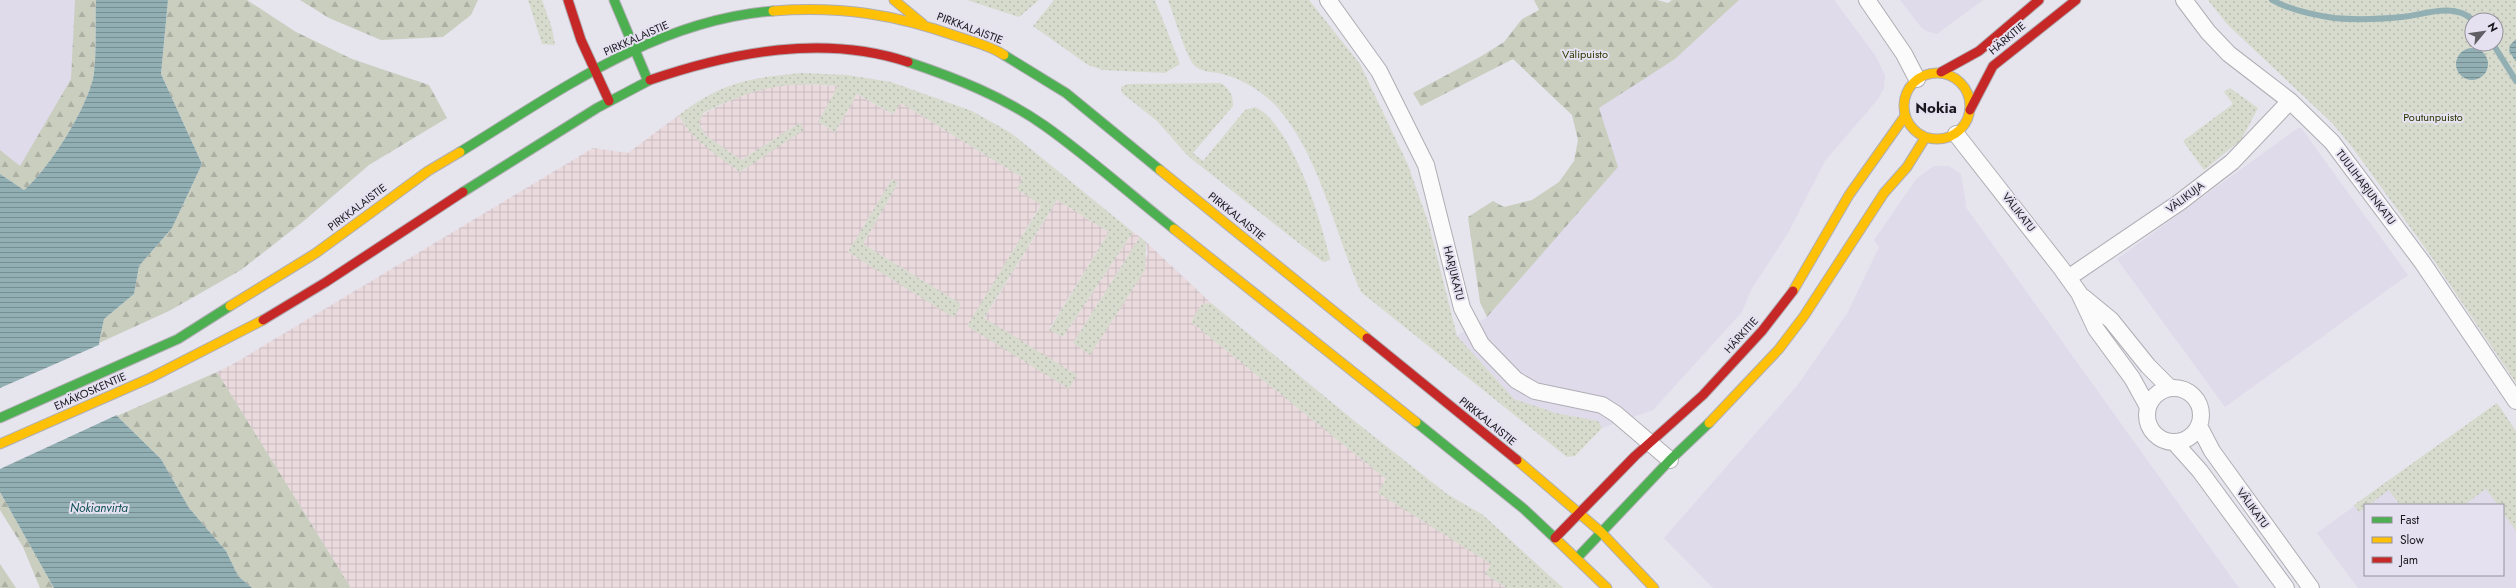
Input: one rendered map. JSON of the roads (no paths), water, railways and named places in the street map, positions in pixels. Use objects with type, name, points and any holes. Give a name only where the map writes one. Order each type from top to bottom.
[{"type":"main road","points":[[568,0],[594,70],[609,101],[648,81],[711,60],[776,50],[821,48],[877,54],[926,66],[996,96],[1045,126],[1199,247],[1466,461],[1555,538],[1607,588]]},
{"type":"main road","points":[[614,0],[633,49],[648,81]]},
{"type":"main road","points":[[894,0],[923,24]]},
{"type":"main road","name":"HÄRKITIE","points":[[1941,72],[1979,51],[2039,0]]},
{"type":"main road","name":"HÄRKITIE","points":[[1970,110],[1993,66],[2076,0]]},
{"type":"main road","name":"PIRKKALAISTIE","points":[[178,339],[303,262],[428,171],[594,70],[633,49],[717,19],[784,10],[843,10],[923,24],[997,50],[1066,93],[1580,512],[1654,588]]},
{"type":"main road","points":[[1941,72],[1958,80],[1965,88],[1970,99],[1970,110],[1963,128],[1956,134],[1946,139],[1925,138],[1909,125],[1905,116],[1905,96],[1917,79],[1924,75],[1941,72]]},
{"type":"main road","name":"EMÄKOSKENTIE","points":[[0,444],[189,360],[230,340],[298,300],[508,162],[609,101]]},
{"type":"main road","name":"HÄRKITIE","points":[[1555,538],[1651,443],[1703,395],[1787,301],[1849,195],[1886,147],[1905,116]]},
{"type":"main road","points":[[1577,558],[1670,460],[1721,412],[1779,349],[1804,316],[1884,193],[1907,167],[1925,138]]},
{"type":"main road","name":"EMÄKOSKENTIE","points":[[0,418],[178,339]]},
{"type":"street","name":"HARJUKATU","points":[[1328,0],[1379,71],[1426,165],[1462,308],[1481,344],[1516,380],[1535,391],[1549,395],[1585,400],[1602,405],[1616,414],[1670,460]]},
{"type":"street","points":[[1867,0],[1904,54],[1917,79]]},
{"type":"street","name":"TUULIHARJUNKATU","points":[[2184,0],[2208,32],[2229,54],[2290,101],[2332,142],[2422,262],[2516,401]]},
{"type":"street","name":"VÄLIKUJA","points":[[2068,278],[2174,206],[2232,162],[2290,101]]},
{"type":"street","name":"VÄLIKATU","points":[[1956,134],[2068,278],[2078,293],[2096,329],[2132,378],[2148,407]]},
{"type":"street","name":"VÄLIKATU","points":[[2078,293],[2111,320],[2148,366],[2170,388]]},
{"type":"street","points":[[2170,388],[2185,391],[2197,400],[2202,418],[2194,435],[2185,441],[2175,443],[2165,441],[2152,431],[2147,417],[2148,407],[2157,395],[2170,388]]},
{"type":"street","name":"VÄLIKATU","points":[[2199,426],[2212,451],[2311,588]]},
{"type":"street","name":"VÄLIKATU","points":[[2175,443],[2200,471],[2286,588]]},
{"type":"water","name":"Nokianvirta","points":[[96,0],[168,0],[161,74],[202,164],[172,228],[139,266],[134,294],[104,319],[99,343],[117,416],[161,459],[189,508],[226,551],[238,576],[252,588],[54,588],[0,492],[0,174],[24,190],[34,181],[55,154],[74,123],[89,92],[93,79]]},
{"type":"water","points":[[2516,39],[2516,62],[2509,51],[2510,45]]},
{"type":"water","points":[[2464,51],[2464,52],[2482,52],[2488,64],[2485,73],[2481,77],[2472,80],[2463,77],[2459,73],[2456,64],[2459,55]]},
{"type":"waterway","points":[[2272,0],[2286,7],[2302,12],[2334,18],[2359,19],[2402,17],[2438,11],[2457,12],[2464,15]]},
{"type":"waterway","points":[[2498,52],[2516,81]]},
{"type":"district","name":"Nokia","points":[[1936,108]]},
{"type":"park label","name":"Välipuisto","points":[[1585,54]]},
{"type":"park label","name":"Poutunpuisto","points":[[2433,117]]}]
